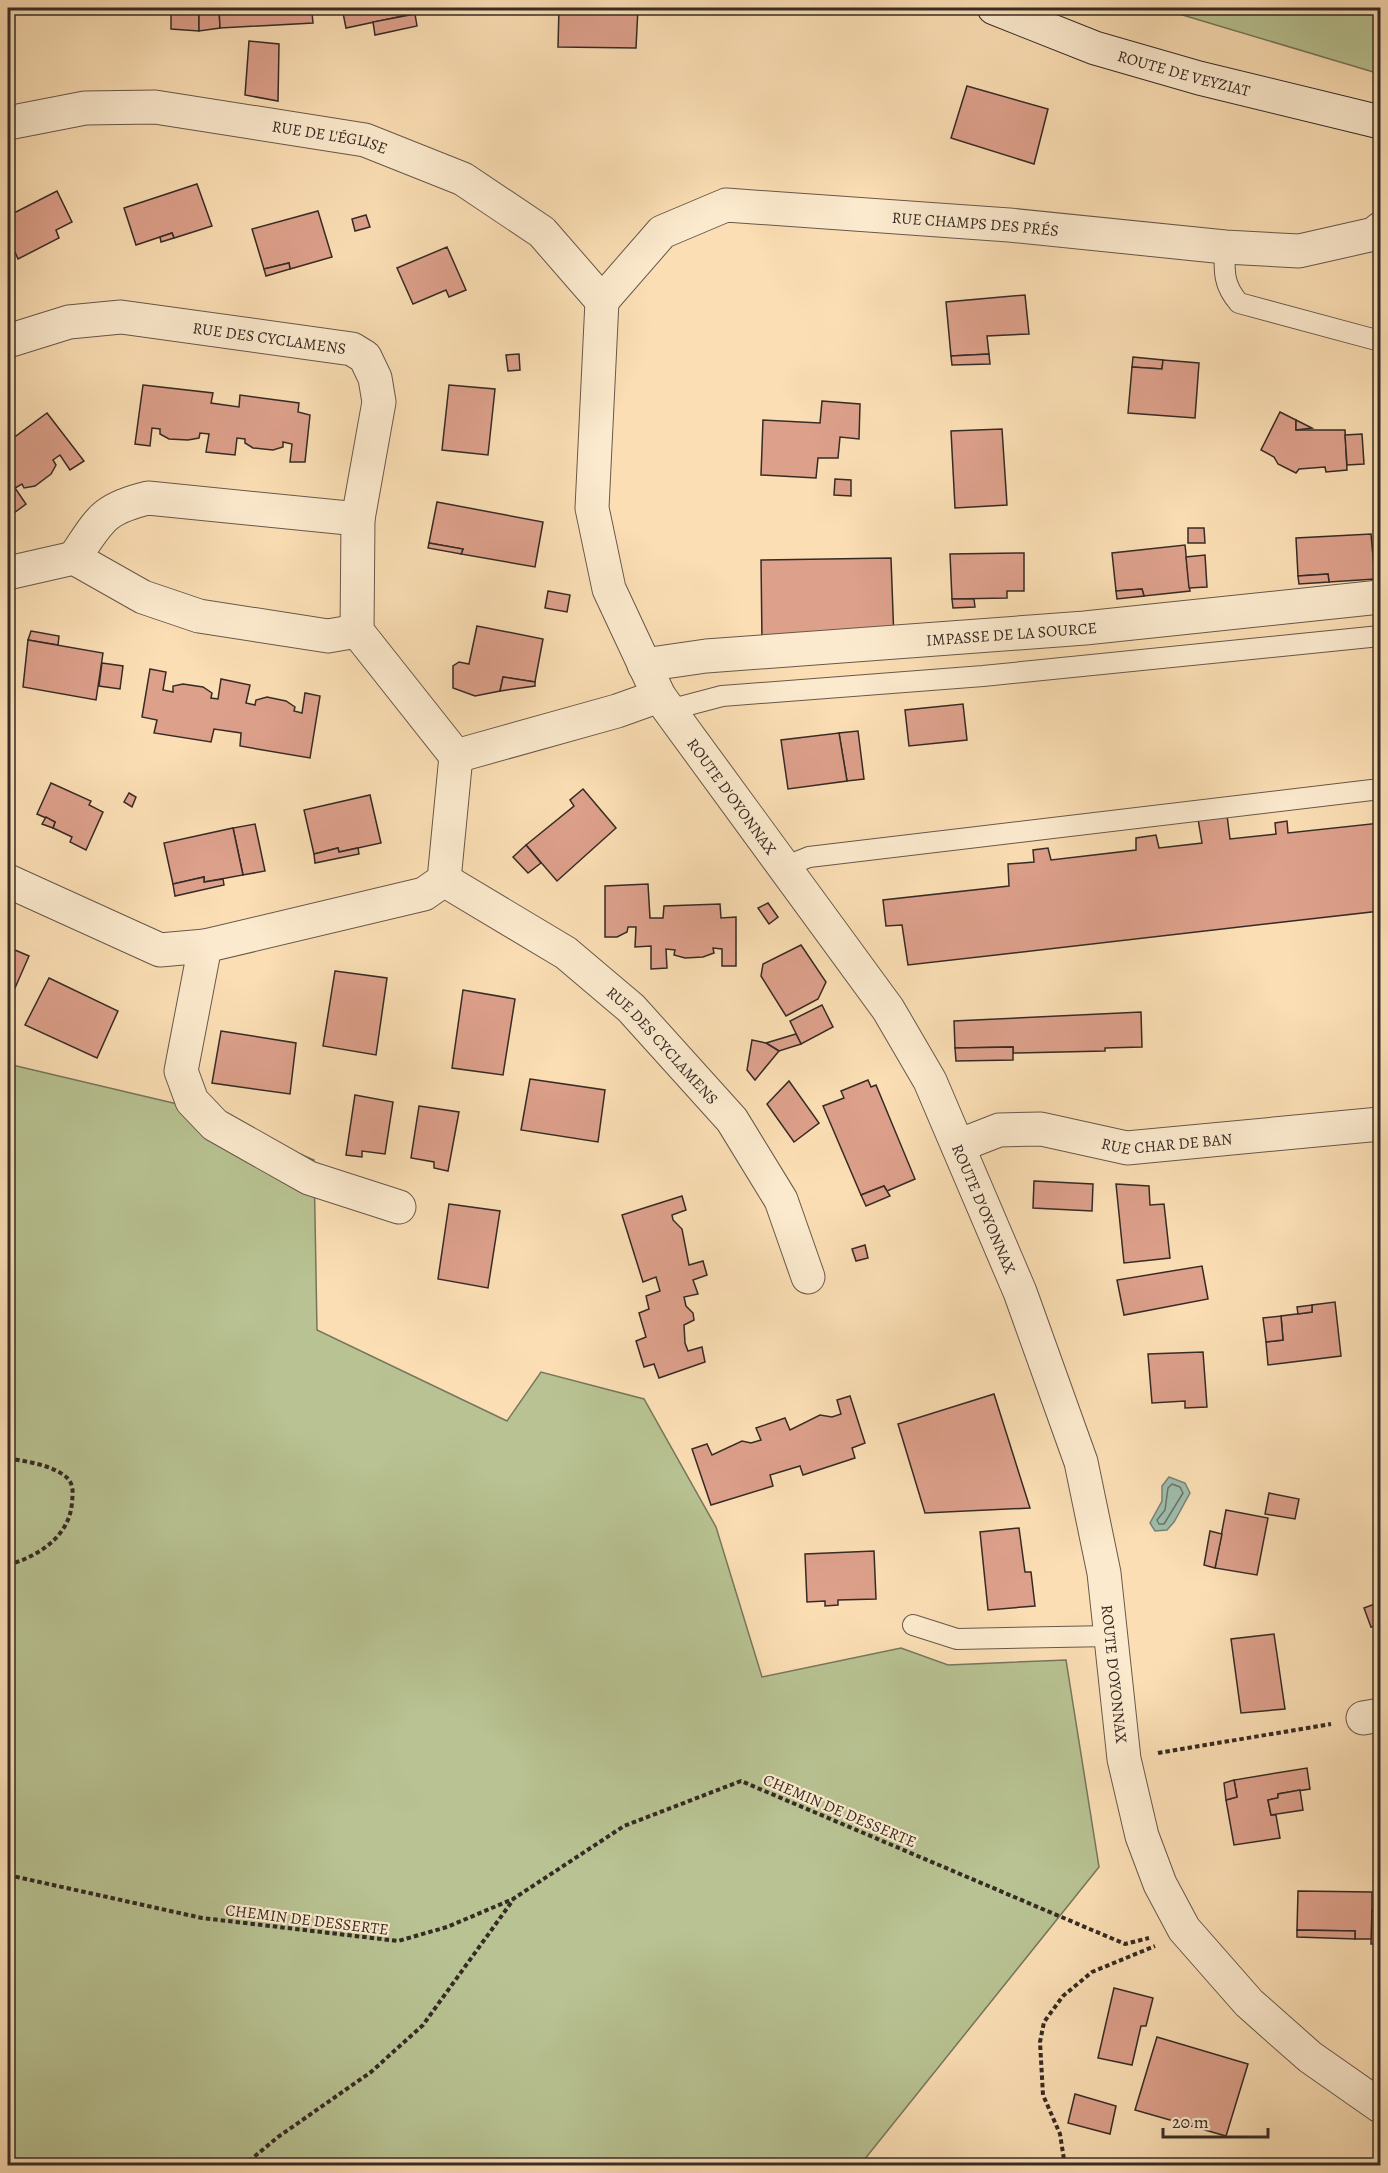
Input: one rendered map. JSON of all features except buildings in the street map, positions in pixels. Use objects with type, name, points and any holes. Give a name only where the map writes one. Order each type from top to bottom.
[{"type":"street","name":"ROUTE DE VEYZIAT","points":[[994,8],[1095,48],[1211,81],[1380,122]]},
{"type":"street","name":"RUE DE L'ÉGLISE","points":[[8,123],[85,108],[155,106],[365,140],[464,179],[542,232],[602,301]]},
{"type":"street","name":"RUE CHAMPS DES PRÉS","points":[[602,301],[662,232],[726,205],[1009,225],[1225,247],[1299,251],[1374,234],[1380,229]]},
{"type":"street","name":"ROUTE D'OYONNAX","points":[[602,301],[592,508],[609,589],[664,703],[888,1010],[930,1081],[958,1146],[1020,1292],[1081,1462],[1104,1573],[1124,1759],[1142,1836],[1160,1884],[1184,1929],[1248,2003],[1310,2057],[1380,2106]]},
{"type":"street","name":"RUE DES CYCLAMENS","points":[[8,341],[69,322],[121,317],[352,349],[365,357],[375,378],[379,402],[358,519],[357,631]]},
{"type":"street","points":[[74,558],[99,520],[119,505],[148,498],[358,519]]},
{"type":"street","points":[[8,573],[74,558],[143,597],[199,616],[328,636],[357,631],[456,756],[444,880],[424,894],[206,946],[160,950],[8,881]]},
{"type":"street","name":"IMPASSE DE LA SOURCE","points":[[644,665],[706,656],[1085,628],[1380,597]]},
{"type":"street","points":[[456,756],[617,711],[664,703]]},
{"type":"street","name":"RUE DES CYCLAMENS","points":[[444,880],[566,953],[631,1008],[732,1120],[781,1200],[808,1277]]},
{"type":"street","points":[[206,946],[182,1071],[192,1101],[215,1125],[309,1178],[399,1207]]},
{"type":"street","name":"RUE CHAR DE BAN","points":[[958,1146],[999,1130],[1041,1130],[1127,1148],[1380,1124]]},
{"type":"lane","points":[[1225,247],[1224,280],[1228,291],[1239,303],[1380,341]]},
{"type":"lane","points":[[664,703],[730,695],[983,676],[1380,636]]},
{"type":"lane","points":[[784,867],[809,857],[1380,789]]},
{"type":"lane","points":[[914,1625],[957,1639],[1111,1636]]},
{"type":"path","points":[[8,1458],[48,1467],[67,1477],[73,1488],[71,1517],[60,1538],[21,1561],[8,1565]]},
{"type":"path","points":[[1124,1759],[1371,1716]]},
{"type":"path","name":"CHEMIN DE DESSERTE","points":[[8,1875],[202,1918],[398,1941],[447,1927],[513,1899],[624,1826],[741,1780],[1125,1944],[1184,1929]]},
{"type":"path","points":[[243,2166],[278,2137],[371,2072],[423,2025],[513,1899]]},
{"type":"path","points":[[1065,2166],[1060,2134],[1043,2095],[1040,2042],[1044,2022],[1063,1996],[1092,1972],[1148,1950],[1184,1929]]},
{"type":"green space","points":[[1159,8],[1380,8],[1380,74]]},
{"type":"green space","points":[[8,1064],[190,1107],[314,1160],[317,1330],[507,1421],[541,1372],[644,1399],[716,1527],[762,1677],[901,1648],[948,1665],[1066,1660],[1099,1867],[860,2165],[8,2166]]},
{"type":"water","points":[[1169,1477],[1185,1483],[1190,1493],[1167,1530],[1155,1531],[1150,1523],[1162,1501],[1162,1486]]}]
